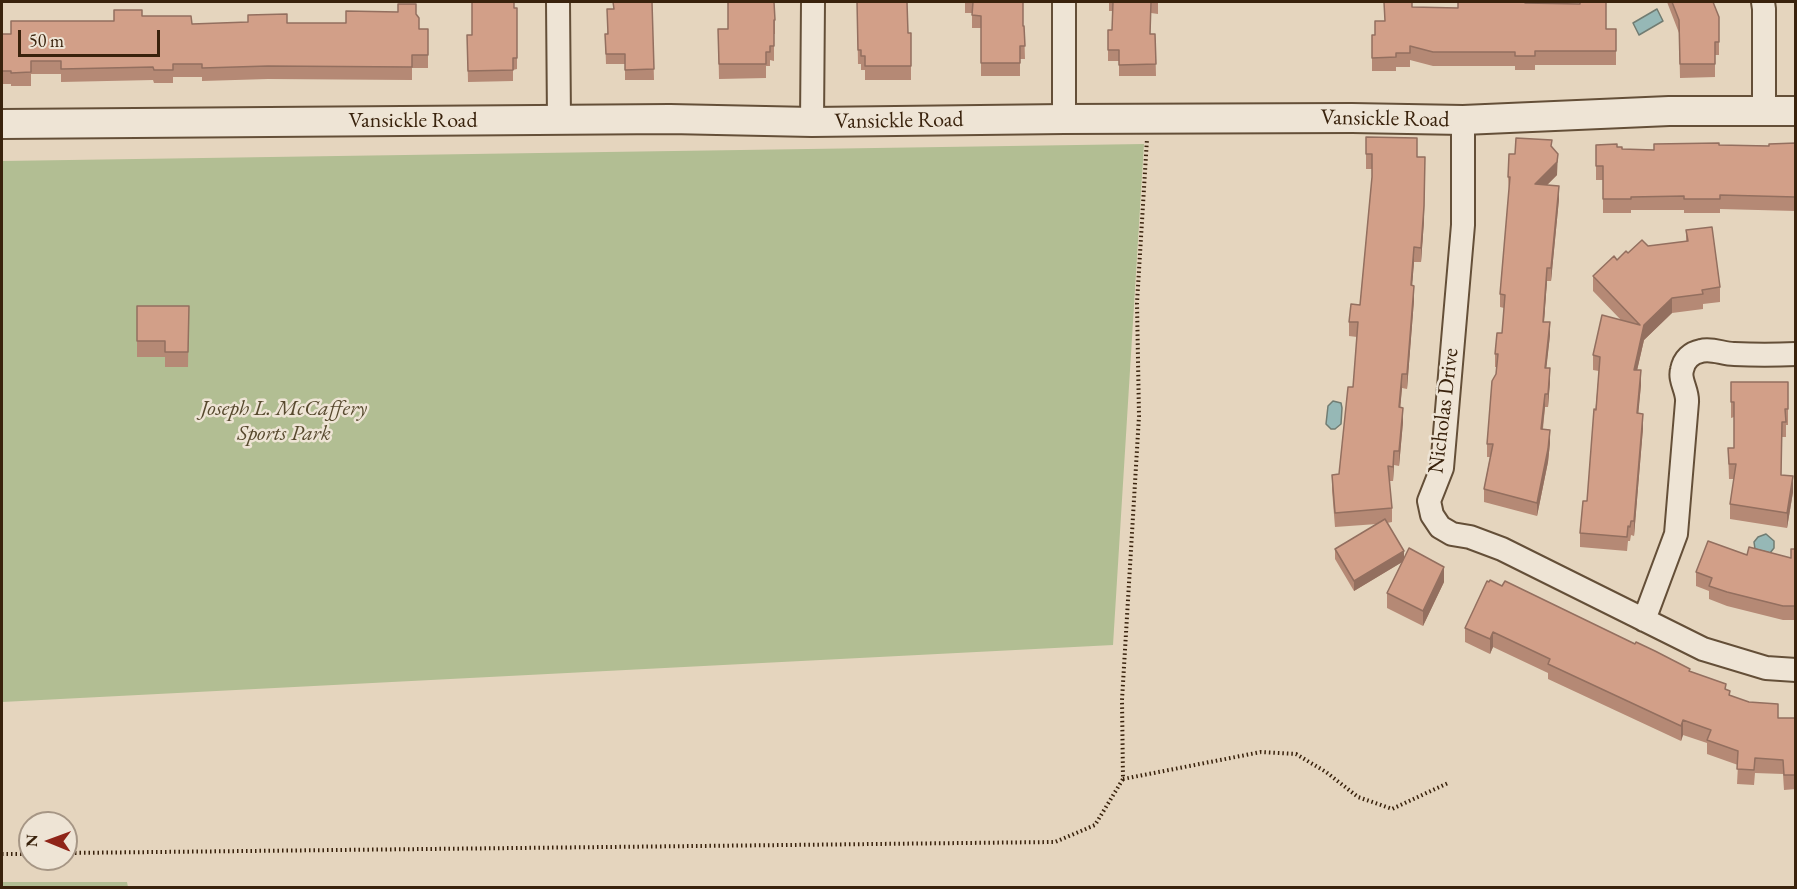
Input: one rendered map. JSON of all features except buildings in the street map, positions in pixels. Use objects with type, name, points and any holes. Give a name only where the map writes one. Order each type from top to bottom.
[{"type":"street","points":[[558,2],[559,120]]},
{"type":"street","points":[[812,122],[813,2]]},
{"type":"street","points":[[1064,2],[1064,119]]},
{"type":"street","points":[[1763,2],[1764,111]]},
{"type":"street","name":"Vansickle Road","points":[[2,124],[670,119],[812,122],[1149,118],[1463,120],[1669,111],[1796,111]]},
{"type":"street","name":"Nicholas Drive","points":[[1463,120],[1462,225],[1442,468],[1429,501],[1432,515],[1446,532],[1477,539],[1502,549],[1703,649],[1766,668],[1796,670]]},
{"type":"street","points":[[1644,620],[1676,534],[1688,402],[1681,374],[1684,364],[1694,353],[1710,350],[1733,354],[1796,354]]},
{"type":"path","points":[[78,853],[1055,842],[1095,825],[1123,779],[1122,700],[1139,416],[1137,303],[1149,118]]},
{"type":"path","points":[[1123,779],[1261,752],[1296,754],[1326,772],[1358,797],[1392,809],[1448,783]]},
{"type":"path","points":[[2,854],[18,854]]},
{"type":"green space","name":"Joseph L. McCaffery Sports Park","points":[[1144,144],[1113,645],[2,702],[2,161]]},
{"type":"green space","points":[[2,882],[127,882],[128,887],[2,888]]},
{"type":"water","points":[[1657,9],[1663,21],[1639,35],[1633,23]]},
{"type":"water","points":[[1333,401],[1341,403],[1341,424],[1331,429],[1326,424],[1328,406]]},
{"type":"water","points":[[1766,534],[1774,541],[1774,548],[1770,553],[1755,549],[1754,542],[1758,537]]}]
